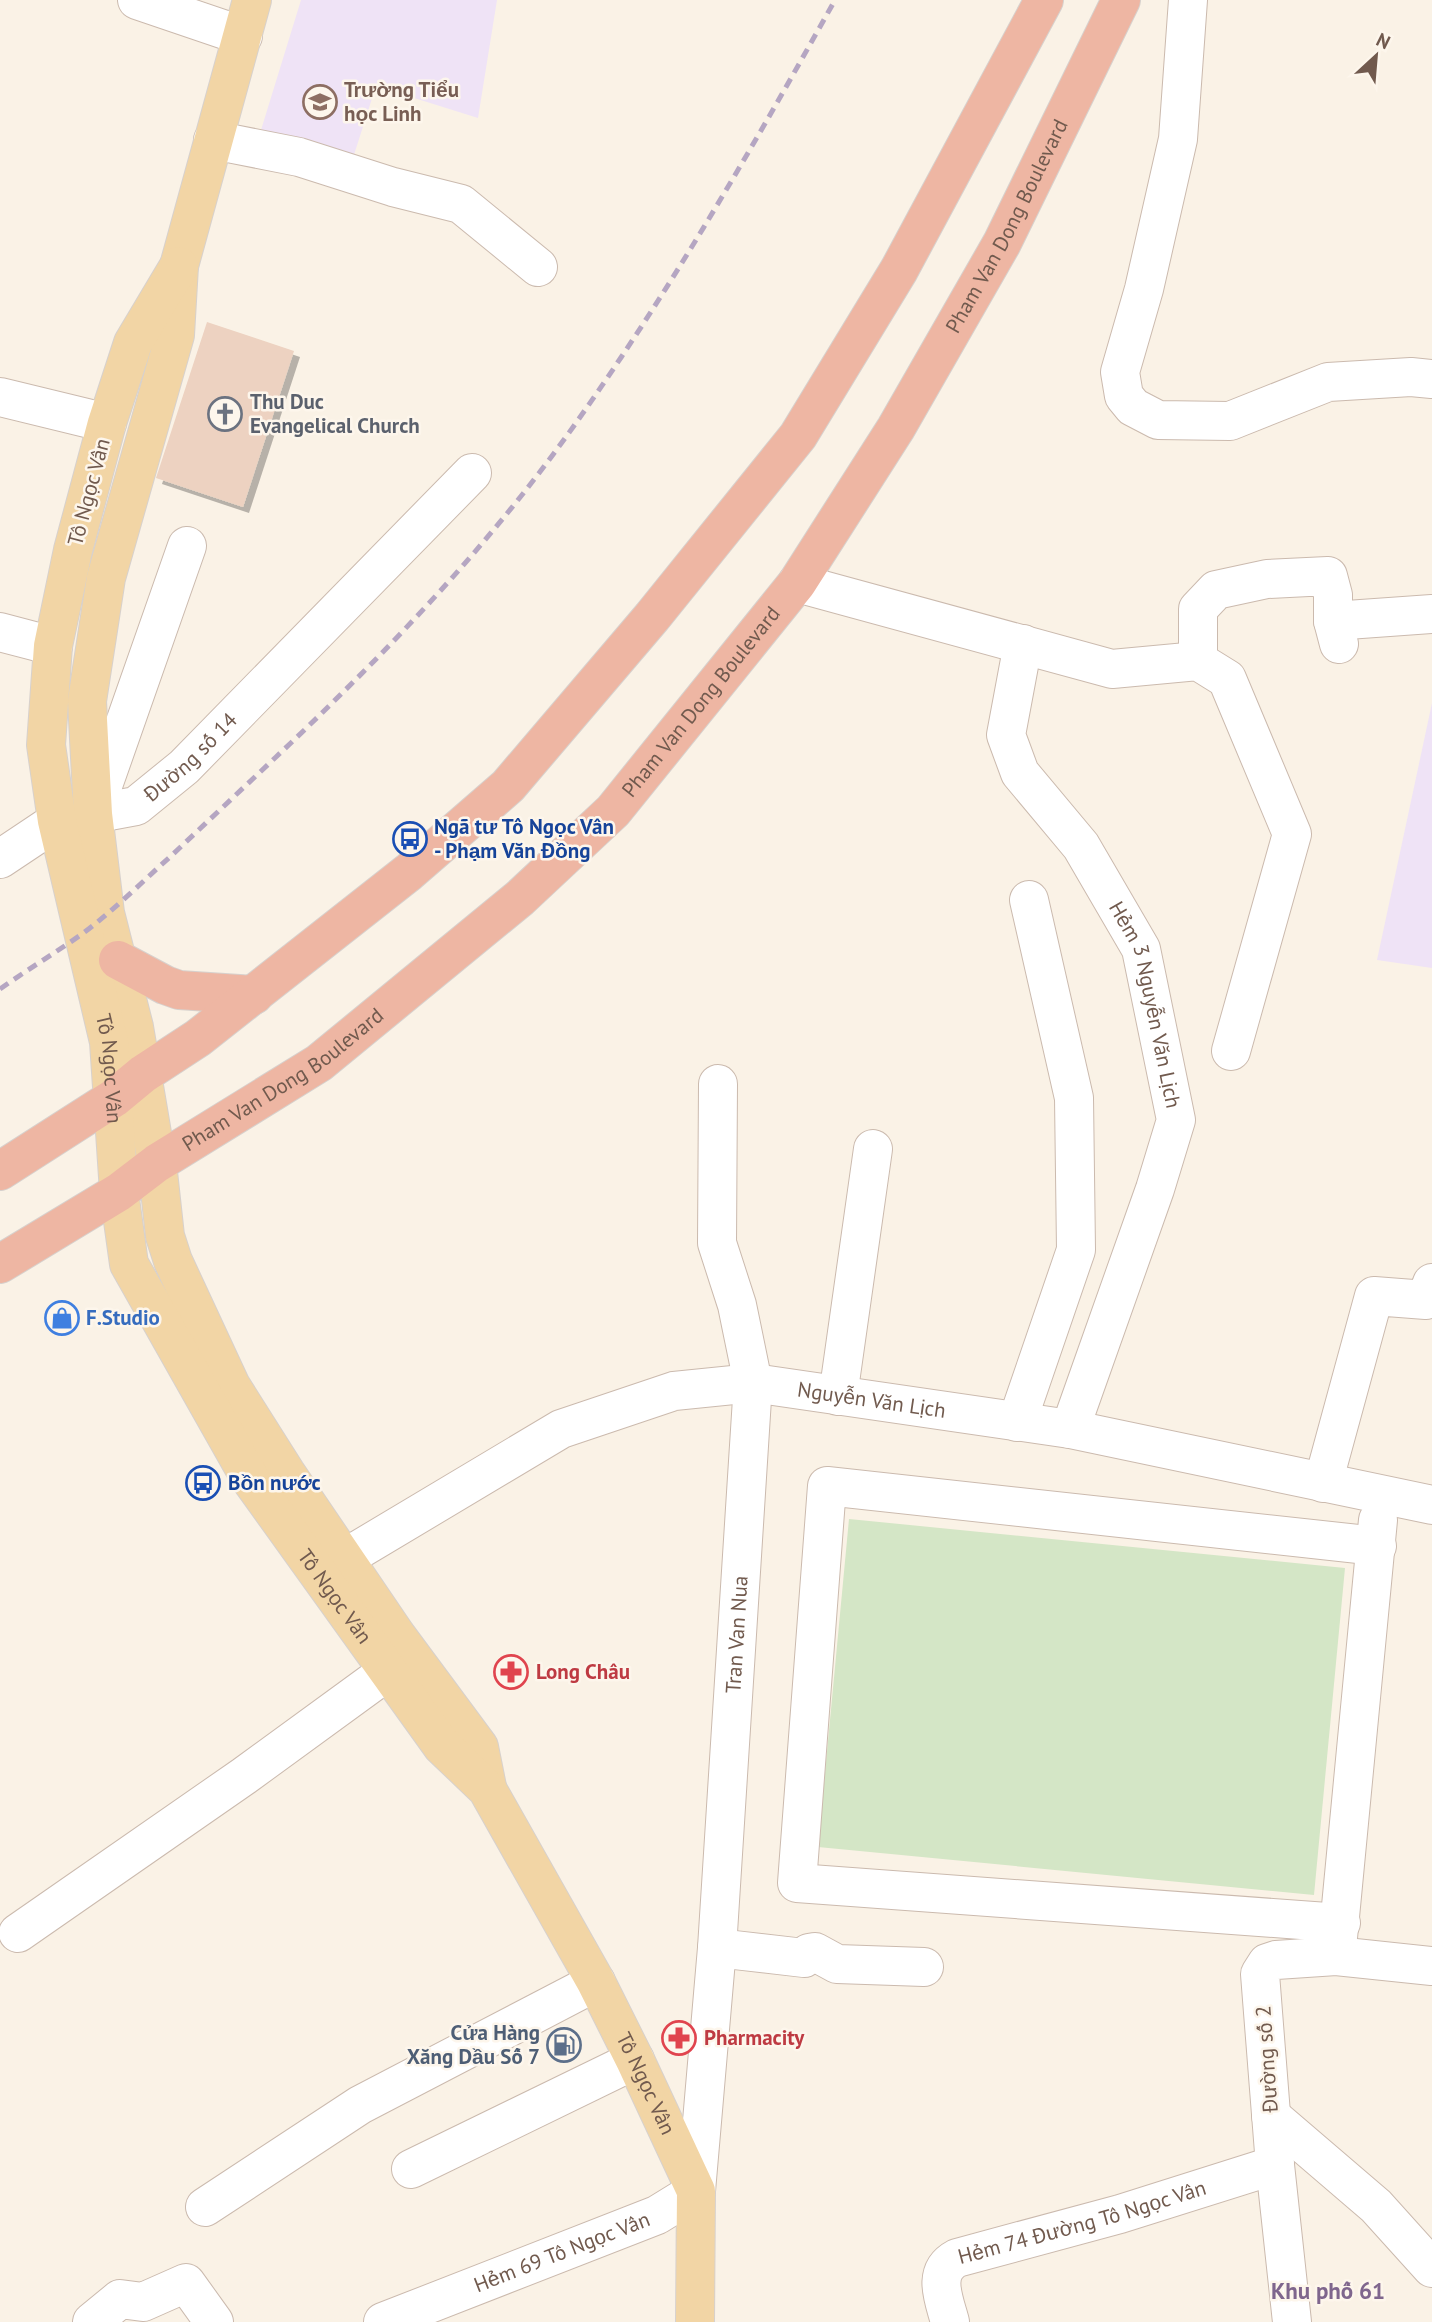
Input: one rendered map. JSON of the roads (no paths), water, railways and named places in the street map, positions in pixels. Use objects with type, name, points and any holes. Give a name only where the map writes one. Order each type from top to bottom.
[{"type":"highway","points":[[13,1162],[114,1098],[143,1074],[198,1038],[410,872],[508,786],[604,675],[798,436],[900,270],[1044,0]]},
{"type":"highway","name":"Pham Van Dong Boulevard","points":[[0,1264],[119,1192],[157,1163],[319,1063],[520,898],[613,811],[797,583],[896,428],[1002,243],[1121,0]]},
{"type":"highway","points":[[118,960],[164,985],[179,990],[254,995]]},
{"type":"main road","name":"Tô Ngọc Vân","points":[[247,18],[179,266],[175,335],[106,578],[75,818],[109,1042],[119,1192],[129,1264],[251,1480],[442,1746],[487,1789],[596,1982],[696,2191],[695,2322]]},
{"type":"main road","name":"Tô Ngọc Vân","points":[[179,266],[133,343],[107,423],[73,550],[53,646],[46,745],[75,818],[106,913],[118,960],[143,1074],[165,1236],[173,1261],[231,1386],[286,1473],[396,1635],[479,1747],[487,1789]]},
{"type":"street","points":[[136,0],[247,18]]},
{"type":"street","points":[[1188,0],[1178,139],[1144,289],[1120,372],[1124,396],[1133,407],[1158,420],[1230,421],[1328,382],[1411,377],[1432,379]]},
{"type":"street","points":[[213,140],[299,157],[393,187],[461,204],[538,267]]},
{"type":"street","points":[[0,397],[107,423]]},
{"type":"street","name":"Đường số 14","points":[[75,818],[136,806],[184,767],[472,473]]},
{"type":"street","points":[[0,859],[75,818],[187,546]]},
{"type":"street","points":[[1198,661],[1198,609],[1216,590],[1267,579],[1328,576],[1334,595],[1336,633],[1432,614]]},
{"type":"street","points":[[797,583],[1112,669],[1198,661],[1227,679],[1292,834],[1231,1051]]},
{"type":"street","points":[[0,632],[53,646]]},
{"type":"street","name":"Hẻm 3 Nguyễn Văn Lịch","points":[[1023,644],[1006,735],[1020,773],[1081,846],[1141,949],[1177,1120],[1070,1429]]},
{"type":"street","points":[[1017,1422],[1076,1250],[1074,1098],[1029,900]]},
{"type":"street","name":"Tran Van Nua","points":[[696,2191],[717,1948],[753,1383],[737,1305],[717,1242],[718,1084]]},
{"type":"street","points":[[838,1396],[873,1149]]},
{"type":"street","points":[[1323,1483],[1374,1296],[1426,1300],[1432,1283]]},
{"type":"street","name":"Nguyễn Văn Lịch","points":[[345,1558],[561,1429],[674,1391],[753,1383],[1070,1429],[1432,1505]]},
{"type":"street","points":[[1377,1546],[827,1486],[797,1883],[1338,1939],[1377,1546],[1380,1494]]},
{"type":"street","points":[[18,1933],[244,1776],[388,1671]]},
{"type":"street","name":"Đường số 2","points":[[1292,2322],[1275,2165],[1260,1974],[1267,1963],[1338,1939],[1432,1966]]},
{"type":"street","points":[[717,1948],[804,1958],[815,1952],[836,1964],[925,1967]]},
{"type":"street","points":[[205,2207],[360,2105],[596,1982]]},
{"type":"street","points":[[411,2169],[635,2060]]},
{"type":"street","points":[[1271,2116],[1376,2206],[1432,2267]]},
{"type":"street","name":"Hẻm 74 Đường Tô Ngọc Vân","points":[[950,2322],[943,2294],[942,2272],[947,2263],[957,2258],[1121,2214],[1275,2165]]},
{"type":"street","name":"Hẻm 69 Tô Ngọc Vân","points":[[383,2322],[427,2313],[481,2284],[657,2215],[696,2191]]},
{"type":"street","points":[[106,2311],[143,2302],[186,2283],[214,2322]]},
{"type":"railway","points":[[0,989],[94,925],[171,856],[357,678],[473,554],[545,466],[647,318],[744,160],[835,0]]},
{"type":"place","name":"Trường Tiểu học Linh","points":[[320,102]]},
{"type":"place","name":"Thu Duc Evangelical Church","points":[[225,414]]},
{"type":"place","name":"Ngã tư Tô Ngọc Vân - Phạm Văn Đồng","points":[[410,839]]},
{"type":"place","name":"F.Studio","points":[[62,1318]]},
{"type":"place","name":"Bồn nước","points":[[203,1483]]},
{"type":"place","name":"Long Châu","points":[[511,1672]]},
{"type":"place","name":"Pharmacity","points":[[679,2038]]},
{"type":"place","name":"Cửa Hàng Xăng Dầu Số 7","points":[[564,2045]]},
{"type":"district","name":"Khu phố 61","points":[[1328,2291]]}]
